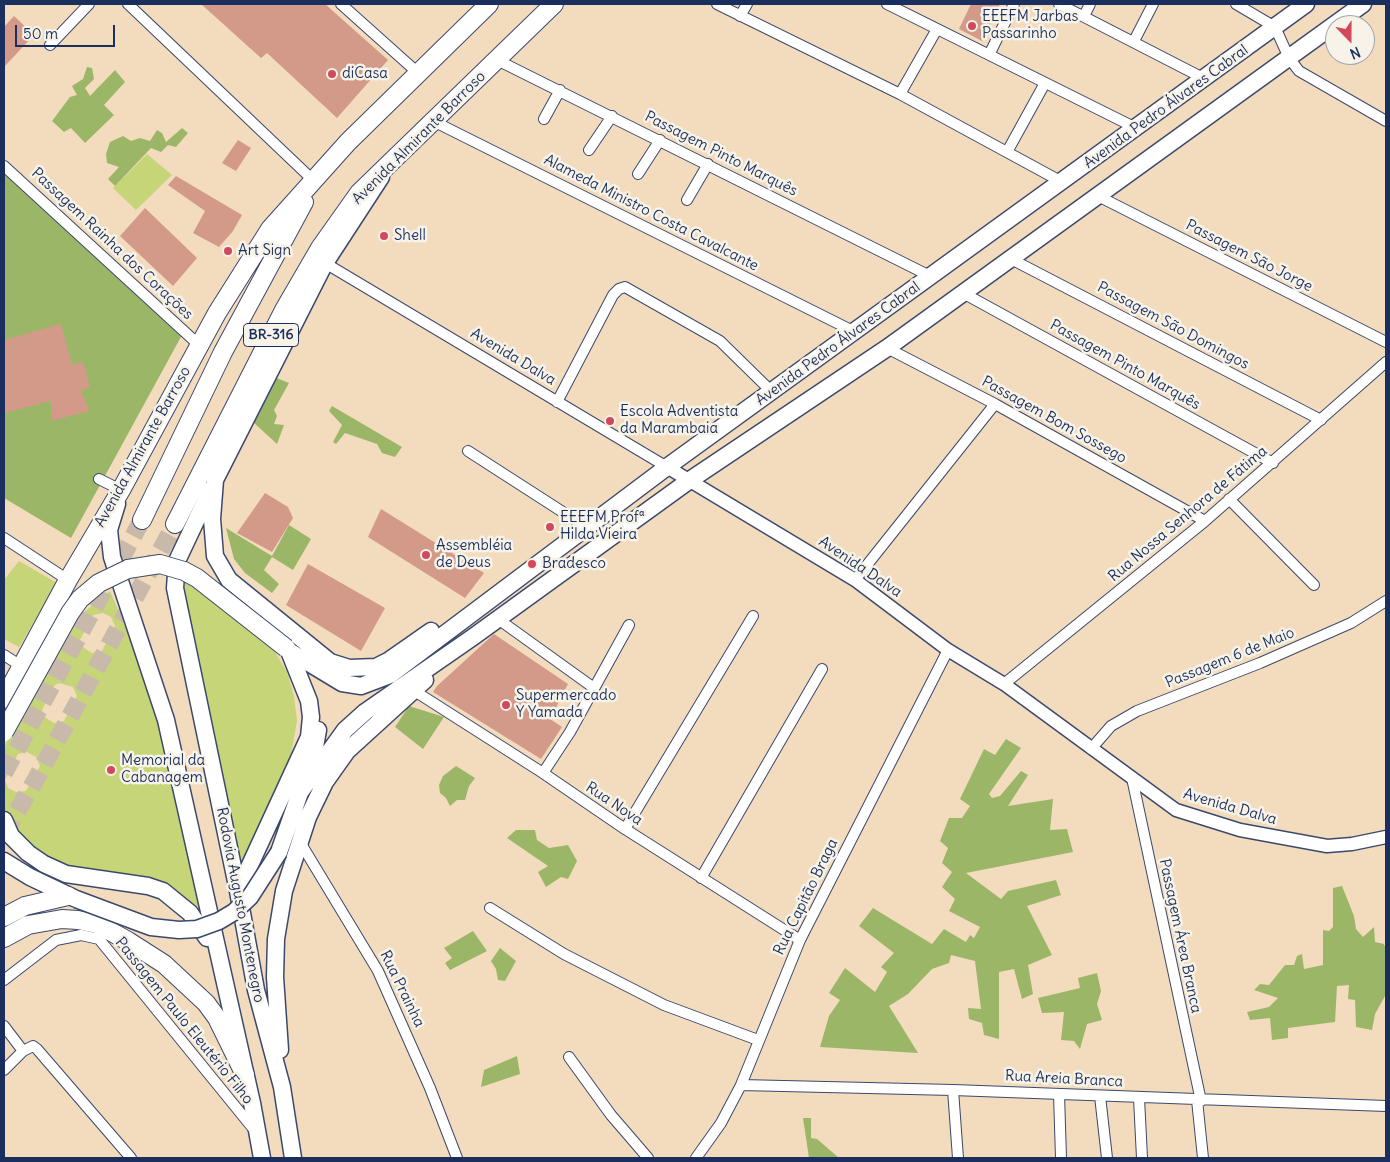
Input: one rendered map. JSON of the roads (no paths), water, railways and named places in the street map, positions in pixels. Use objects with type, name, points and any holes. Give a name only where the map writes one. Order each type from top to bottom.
[{"type":"highway","name":"Avenida Almirante Barroso","points":[[4,699],[68,580],[121,490],[199,345],[270,229],[315,182],[348,142],[489,4]]},
{"type":"highway","name":"Avenida Almirante Barroso","points":[[175,524],[284,310],[320,248],[359,193],[554,4]]},
{"type":"highway","name":"Avenida Almirante Barroso","points":[[142,520],[223,352],[315,182]]},
{"type":"highway","points":[[4,732],[75,606],[99,583],[128,569],[160,564],[184,571],[204,583],[287,650]]},
{"type":"highway","points":[[4,917],[25,906],[72,897]]},
{"type":"highway","points":[[4,938],[28,925],[70,919],[97,924],[128,941],[164,964],[206,1003],[216,1018],[245,1075]]},
{"type":"main road","name":"Avenida Pedro Álvares Cabral","points":[[287,650],[342,683],[360,686],[377,681],[398,670],[666,467],[932,277],[1306,4]]},
{"type":"main road","name":"Avenida Pedro Álvares Cabral","points":[[473,637],[690,480],[887,348],[1363,4]]},
{"type":"main road","name":"Rodovia Augusto Montenegro","points":[[293,1158],[282,1086],[256,990],[238,891],[175,588],[177,561],[215,480],[325,263],[390,162]]},
{"type":"main road","points":[[215,480],[213,538],[215,556],[221,568],[242,592],[330,662],[350,668],[376,667],[388,662],[494,586],[520,576]]},
{"type":"main road","name":"Rodovia Augusto Montenegro","points":[[121,490],[109,530],[112,556],[166,720],[221,961],[259,1136],[262,1158]]},
{"type":"main road","points":[[301,790],[345,730],[358,718],[473,637]]},
{"type":"main road","points":[[282,1086],[275,977],[276,939],[284,891],[316,799],[336,765],[367,731],[473,637]]},
{"type":"main road","points":[[238,891],[309,737],[311,717],[309,700],[287,650]]},
{"type":"main road","points":[[4,860],[30,877],[72,897],[151,927],[179,930],[197,929],[234,912],[250,897],[279,852],[314,754],[320,711],[309,676],[287,650]]},
{"type":"main road","points":[[4,820],[11,836],[28,853],[44,864],[66,874],[148,886],[176,900],[190,913],[221,961]]},
{"type":"street","points":[[50,46],[90,4]]},
{"type":"street","points":[[128,4],[315,182]]},
{"type":"street","points":[[341,4],[418,73]]},
{"type":"street","points":[[717,4],[900,94],[1062,182]]},
{"type":"street","points":[[740,16],[746,4]]},
{"type":"street","points":[[990,53],[1014,4]]},
{"type":"street","points":[[1059,4],[1205,79]]},
{"type":"street","points":[[1084,16],[1090,4]]},
{"type":"street","points":[[1134,41],[1153,4]]},
{"type":"street","points":[[1236,4],[1275,27],[1289,58],[1299,71],[1386,121]]},
{"type":"street","points":[[892,5],[1136,128]]},
{"type":"street","points":[[900,94],[937,28]]},
{"type":"street","name":"Passagem Pinto Marquês","points":[[497,60],[932,277]]},
{"type":"street","points":[[1007,152],[1045,83]]},
{"type":"street","points":[[544,119],[560,90]]},
{"type":"street","points":[[589,150],[612,116]]},
{"type":"street","name":"Alameda Ministro Costa Cavalcante","points":[[434,121],[855,332]]},
{"type":"street","points":[[638,174],[660,140]]},
{"type":"street","points":[[687,200],[708,164]]},
{"type":"street","name":"Passagem Rainha dos Corações","points":[[4,166],[199,345]]},
{"type":"street","name":"Passagem São Jorge","points":[[1098,196],[1386,342]]},
{"type":"street","name":"Passagem São Domingos","points":[[1011,259],[1321,420]]},
{"type":"street","name":"Avenida Dalva","points":[[325,263],[855,580],[948,650],[1004,684],[1176,810],[1240,830],[1327,846],[1352,844],[1386,837]]},
{"type":"street","points":[[557,402],[613,295],[619,289],[625,287],[720,341],[772,392]]},
{"type":"street","name":"Passagem Pinto Marquês","points":[[963,293],[1273,463]]},
{"type":"street","name":"Passagem Bom Sossego","points":[[887,348],[996,404],[1205,522]]},
{"type":"street","name":"Rua Nossa Senhora de Fátima","points":[[1004,684],[1205,522],[1229,498],[1273,463],[1386,362]]},
{"type":"street","points":[[855,580],[996,404]]},
{"type":"street","points":[[468,452],[586,527]]},
{"type":"street","points":[[99,479],[121,490]]},
{"type":"street","points":[[1229,498],[1314,584]]},
{"type":"street","points":[[4,538],[68,580]]},
{"type":"street","name":"Passagem 6 de Maio","points":[[1091,748],[1111,726],[1137,711],[1269,659],[1351,623],[1386,601]]},
{"type":"street","points":[[625,829],[753,616]]},
{"type":"street","points":[[498,619],[594,688]]},
{"type":"street","points":[[543,774],[629,625]]},
{"type":"street","name":"Rua Capitão Braga","points":[[696,1158],[721,1123],[741,1085],[800,940],[948,650]]},
{"type":"street","points":[[4,655],[21,666]]},
{"type":"street","points":[[701,878],[822,669]]},
{"type":"street","name":"Rua Nova","points":[[413,690],[625,829],[800,940]]},
{"type":"street","name":"Passagem Área Branca","points":[[1132,778],[1199,1100],[1203,1158]]},
{"type":"street","name":"Rua Prainha","points":[[300,842],[378,971],[430,1088],[457,1158]]},
{"type":"street","points":[[490,908],[564,954],[664,1005],[758,1040]]},
{"type":"street","name":"Passagem Paulo Eleutério Filho","points":[[4,980],[56,940],[81,934],[99,939],[259,1136]]},
{"type":"street","points":[[4,1026],[22,1051]]},
{"type":"street","points":[[4,1070],[22,1051],[33,1046],[131,1158]]},
{"type":"street","points":[[569,1056],[612,1115],[648,1158]]},
{"type":"street","name":"Rua Areia Branca","points":[[741,1085],[953,1090],[1386,1106]]},
{"type":"street","points":[[953,1090],[958,1158]]},
{"type":"street","points":[[1059,1094],[1061,1158]]},
{"type":"street","points":[[1100,1096],[1107,1158]]},
{"type":"street","points":[[1139,1098],[1142,1158]]},
{"type":"tunnel","points":[[4,773],[142,520]]},
{"type":"tunnel","points":[[4,834],[175,524]]},
{"type":"place","name":"EEEFM Jarbas Passarinho","points":[[972,26]]},
{"type":"place","name":"diCasa","points":[[332,74]]},
{"type":"place","name":"Shell","points":[[384,236]]},
{"type":"place","name":"Art Sign","points":[[228,251]]},
{"type":"place","name":"Escola Adventista da Marambaia","points":[[610,421]]},
{"type":"place","name":"EEEFM Profª Hilda Vieira","points":[[550,527]]},
{"type":"place","name":"Assembléia de Deus","points":[[426,555]]},
{"type":"place","name":"Bradesco","points":[[532,564]]},
{"type":"place","name":"Supermercado Y Yamada","points":[[506,705]]},
{"type":"place","name":"Memorial da Cabanagem","points":[[111,770]]}]
